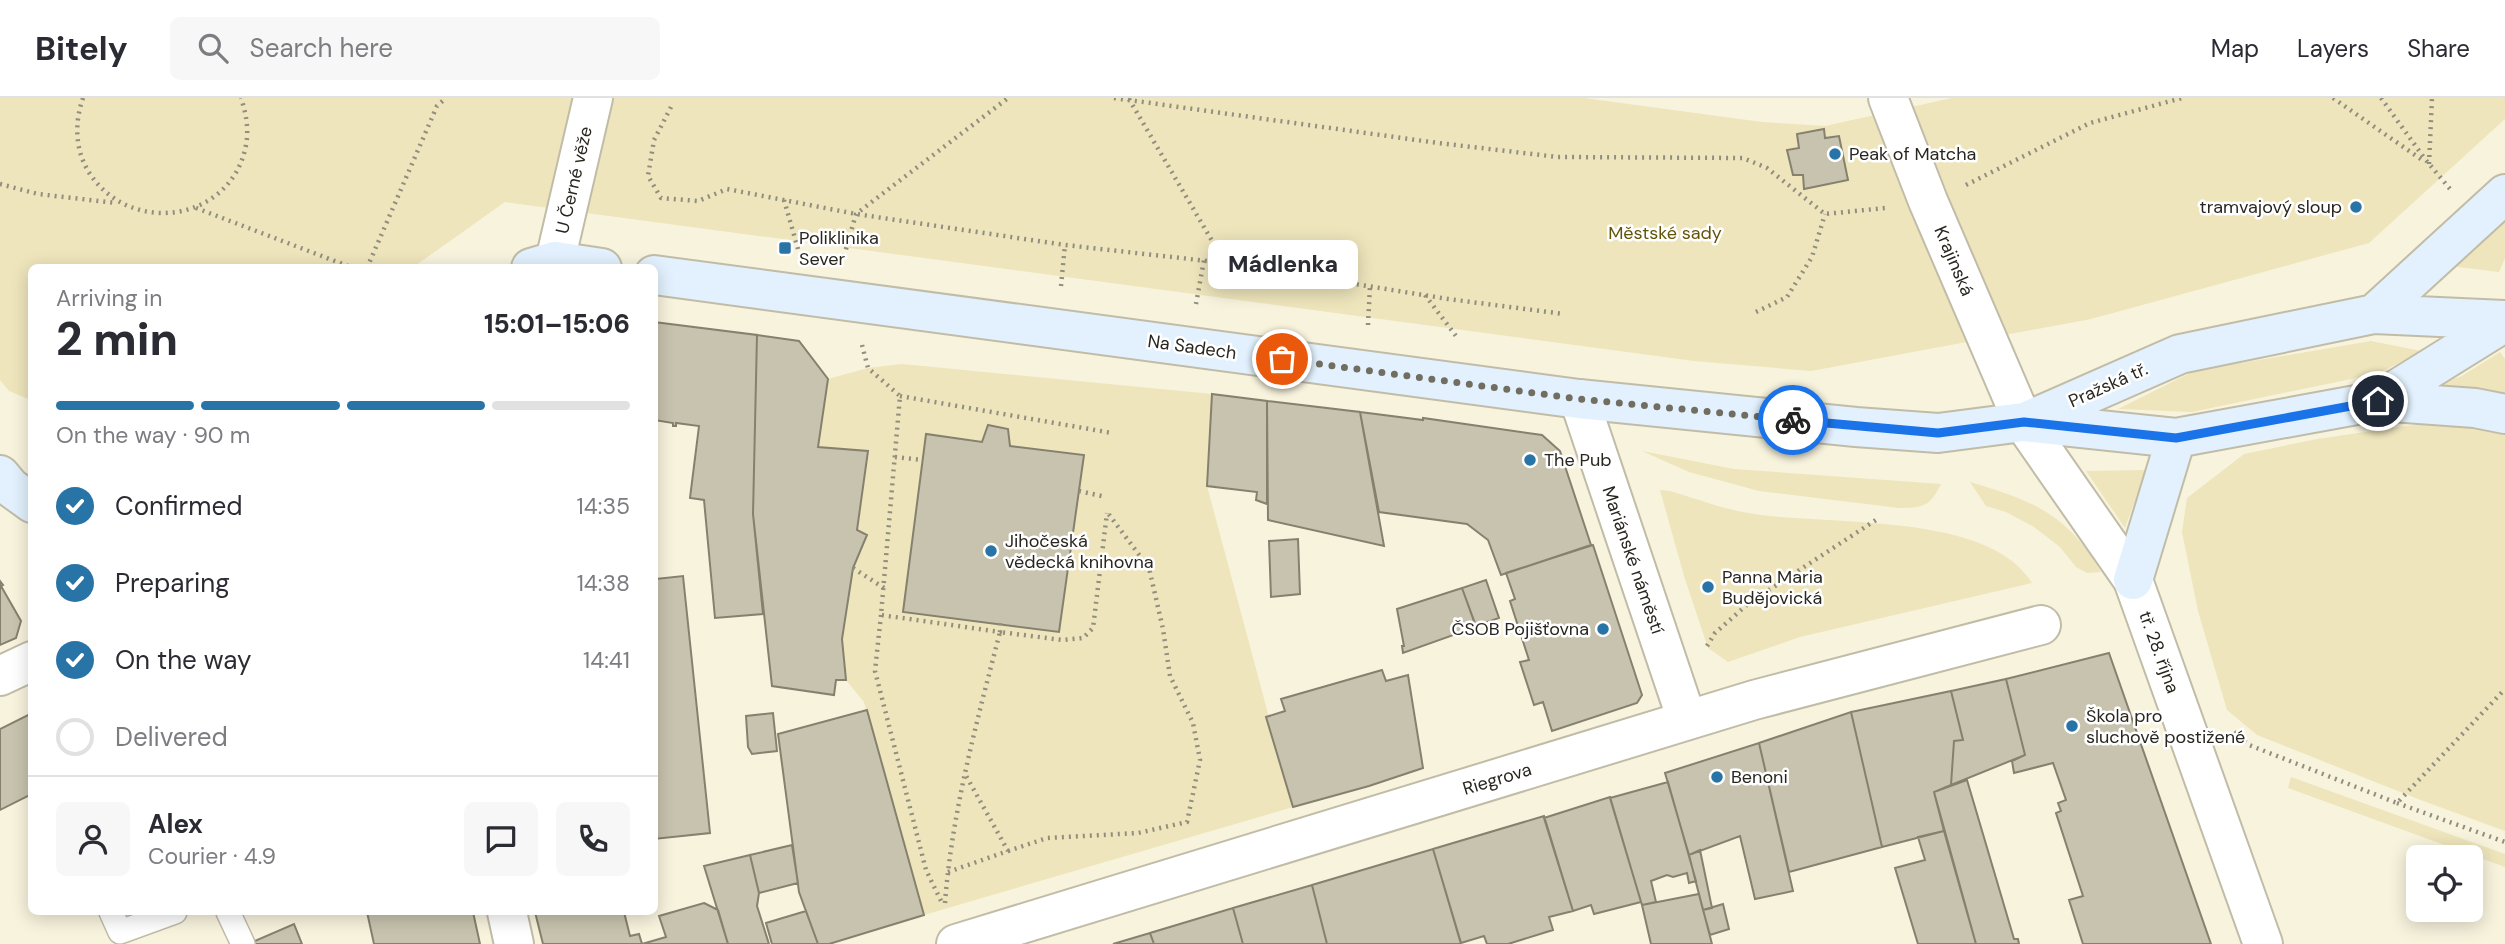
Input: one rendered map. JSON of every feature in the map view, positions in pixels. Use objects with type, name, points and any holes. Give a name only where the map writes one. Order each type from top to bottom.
[{"type":"street","name":"U Černé věže","points":[[543,264],[593,98]]},
{"type":"street","name":"Krajinská","points":[[1891,107],[2024,422]]},
{"type":"street","points":[[2374,314],[2505,194]]},
{"type":"street","name":"Na Sadech","points":[[658,276],[1579,399],[1938,433],[2024,422]]},
{"type":"street","name":"Pražská tř.","points":[[2024,422],[2180,354],[2374,314],[2505,321]]},
{"type":"street","points":[[2378,401],[2505,321]]},
{"type":"street","name":"Mariánské náměstí","points":[[1579,399],[1681,703]]},
{"type":"street","name":"Pražská tř.","points":[[2024,422],[2176,438],[2378,401]]},
{"type":"street","points":[[2378,401],[2475,408],[2505,414]]},
{"type":"street","name":"tř. 28. října","points":[[2024,422],[2133,580],[2263,944]]},
{"type":"street","points":[[2133,580],[2176,438]]},
{"type":"street","points":[[0,475],[10,487],[28,500]]},
{"type":"street","name":"Riegrova","points":[[956,944],[1681,703],[1754,701],[2041,625]]},
{"type":"street","points":[[0,676],[28,663]]},
{"type":"street","points":[[508,915],[514,944]]},
{"type":"lane","points":[[112,915],[120,932],[168,915]]},
{"type":"lane","points":[[229,915],[243,944]]},
{"type":"path","points":[[83,98],[78,114],[77,139],[84,164],[99,187],[119,203]]},
{"type":"path","points":[[0,184],[38,194],[119,203],[144,213],[170,214],[195,208],[219,193],[236,172],[246,146],[247,118],[241,98]]},
{"type":"path","points":[[369,264],[437,106],[446,98]]},
{"type":"path","points":[[844,256],[856,214],[1008,98]]},
{"type":"path","points":[[1114,98],[1425,142],[1558,157],[1743,158],[1768,168],[1825,214],[1890,207]]},
{"type":"path","points":[[1963,187],[2090,123],[2182,98]]},
{"type":"path","points":[[2333,98],[2429,164]]},
{"type":"path","points":[[2381,98],[2451,191]]},
{"type":"path","points":[[2429,164],[2432,98]]},
{"type":"path","points":[[1129,99],[1225,262]]},
{"type":"path","points":[[671,107],[654,140],[648,176],[661,198],[698,201],[727,189],[856,214],[1065,245],[1225,262],[1425,295],[1564,314]]},
{"type":"path","points":[[784,200],[798,249]]},
{"type":"path","points":[[195,208],[342,264]]},
{"type":"path","points":[[1756,312],[1787,297],[1812,257],[1825,214]]},
{"type":"path","points":[[1061,286],[1065,245]]},
{"type":"path","points":[[1196,304],[1204,260]]},
{"type":"path","points":[[1368,325],[1370,286]]},
{"type":"path","points":[[1425,295],[1456,336]]},
{"type":"path","points":[[862,345],[868,368],[900,396],[1112,433]]},
{"type":"path","points":[[900,396],[875,671],[926,870],[945,909],[947,872],[964,772],[1000,632],[1000,623]]},
{"type":"path","points":[[895,457],[923,460]]},
{"type":"path","points":[[1079,491],[1106,497]]},
{"type":"path","points":[[881,615],[1062,640],[1083,638],[1093,628],[1107,512],[1149,568],[1170,676],[1193,723],[1200,760],[1187,822],[1138,833],[1047,838],[947,872]]},
{"type":"path","points":[[1681,703],[1715,633],[1749,603],[1880,518]]},
{"type":"path","points":[[853,568],[884,588]]},
{"type":"path","points":[[2397,803],[2505,689]]},
{"type":"path","points":[[2229,728],[2249,745],[2505,842]]},
{"type":"path","points":[[964,772],[1008,851]]},
{"type":"green space","name":"Městské sady","points":[[0,98],[1584,98],[1762,122],[1825,126],[1952,98],[2505,98],[2505,119],[2369,243],[2091,319],[1811,371],[1694,361],[505,202],[418,264],[28,264],[28,399],[9,391],[0,380]]},
{"type":"green space","points":[[2505,204],[2505,258],[2499,272],[2442,265]]},
{"type":"green space","points":[[2371,341],[2421,351],[2380,373],[2192,412],[2118,409],[2194,371]]},
{"type":"green space","points":[[2500,352],[2505,359],[2505,398],[2425,389],[2462,376]]},
{"type":"green space","points":[[902,364],[1212,394],[1207,486],[1293,807],[924,915],[864,702],[846,680],[842,639],[868,451],[818,447],[828,379],[868,368]]},
{"type":"green space","points":[[2448,420],[2505,433],[2505,831],[2257,735],[2227,710],[2198,611],[2182,532],[2187,498],[2244,454],[2317,439]]},
{"type":"green space","points":[[1642,451],[1734,469],[1941,484],[1925,504],[1899,508],[1759,491],[1689,472]]},
{"type":"green space","points":[[2146,470],[2125,528],[2086,471]]},
{"type":"green space","points":[[1970,482],[2030,503],[2046,512],[2075,536],[2101,572],[2087,573],[2076,567],[2060,547],[2034,527],[2006,512],[1986,506]]},
{"type":"green space","points":[[1660,490],[1748,513],[1943,532],[1979,543],[2010,560],[2032,583],[1800,637],[1728,662],[1708,648]]},
{"type":"green space","points":[[2291,777],[2480,845],[2445,845],[2288,788]]},
{"type":"green space","points":[[2483,846],[2505,854],[2505,867],[2483,859]]},
{"type":"building","points":[[1824,129],[1825,138],[1839,136],[1848,180],[1804,189],[1803,175],[1793,175],[1787,150],[1799,148],[1797,134]]},
{"type":"building","points":[[658,323],[757,335],[753,514],[763,614],[715,618],[704,500],[690,498],[699,426],[676,423],[676,426],[673,426],[673,423],[658,421]]},
{"type":"building","points":[[757,335],[799,341],[828,379],[818,447],[868,451],[857,530],[867,535],[853,568],[842,639],[846,680],[836,680],[834,695],[772,686],[753,514]]},
{"type":"building","points":[[1212,394],[1267,401],[1267,504],[1256,500],[1257,492],[1207,486]]},
{"type":"building","points":[[1267,401],[1360,412],[1384,546],[1268,520]]},
{"type":"building","points":[[1360,412],[1542,435],[1560,451],[1591,545],[1501,575],[1488,540],[1467,524],[1379,512]]},
{"type":"building","name":"Jihočeská vědecká knihovna","points":[[988,425],[1008,429],[1010,446],[1084,455],[1059,632],[903,612],[926,434],[982,442]]},
{"type":"building","points":[[1298,539],[1300,594],[1271,597],[1269,541]]},
{"type":"building","points":[[1593,545],[1642,695],[1637,703],[1552,731],[1543,702],[1534,705],[1520,662],[1529,660],[1510,601],[1515,599],[1506,573]]},
{"type":"building","points":[[683,576],[710,833],[658,839],[658,579]]},
{"type":"building","points":[[1486,580],[1499,618],[1476,626],[1462,588]]},
{"type":"building","points":[[0,581],[21,621],[16,638],[0,645]]},
{"type":"building","points":[[1462,588],[1476,627],[1403,653],[1397,609]]},
{"type":"building","points":[[2109,653],[2211,944],[2083,944],[2069,900],[2083,896],[2056,813],[2061,811],[2058,803],[2066,800],[2053,763],[2014,773],[2012,761],[2025,755],[2006,679]]},
{"type":"building","points":[[1382,670],[1386,681],[1408,675],[1423,768],[1293,807],[1266,717],[1285,711],[1281,699]]},
{"type":"building","points":[[2006,679],[2025,755],[1951,785],[1954,741],[1963,740],[1951,691]]},
{"type":"building","points":[[1951,691],[1963,740],[1954,741],[1951,785],[1934,792],[1944,831],[1882,847],[1851,712]]},
{"type":"building","points":[[867,710],[924,915],[829,944],[818,944],[799,892],[778,734]]},
{"type":"building","points":[[1851,712],[1882,847],[1789,872],[1759,743]]},
{"type":"building","points":[[773,713],[777,751],[752,754],[748,747],[746,716]]},
{"type":"building","points":[[28,715],[28,796],[0,810],[0,729]]},
{"type":"building","points":[[1759,743],[1793,891],[1755,899],[1740,836],[1689,855],[1665,773]]},
{"type":"building","points":[[1967,780],[2014,939],[2018,939],[2019,944],[1976,944],[1934,792]]},
{"type":"building","points":[[1668,782],[1696,881],[1689,883],[1687,873],[1673,877],[1667,875],[1651,881],[1656,902],[1642,905],[1610,798]]},
{"type":"building","points":[[1610,797],[1641,902],[1594,914],[1591,905],[1573,911],[1544,818]]},
{"type":"building","points":[[1544,816],[1573,911],[1549,917],[1553,930],[1508,944],[1487,944],[1484,936],[1461,943],[1433,849]]},
{"type":"building","points":[[1944,831],[1976,944],[1918,944],[1895,868],[1925,860],[1918,837]]},
{"type":"building","points":[[792,845],[798,883],[759,893],[750,855]]},
{"type":"building","points":[[1433,849],[1461,944],[1327,944],[1312,885]]},
{"type":"building","points":[[1700,850],[1712,908],[1703,910],[1689,855]]},
{"type":"building","points":[[750,855],[759,893],[757,906],[769,944],[728,944],[704,866]]},
{"type":"building","points":[[1312,885],[1327,944],[1243,944],[1233,908]]},
{"type":"building","points":[[1699,894],[1712,944],[1651,944],[1642,905]]},
{"type":"building","points":[[704,903],[718,910],[728,944],[642,944],[666,937],[659,916]]},
{"type":"building","points":[[1723,904],[1729,929],[1710,935],[1703,910]]},
{"type":"building","points":[[1233,908],[1243,944],[1154,944],[1150,933]]},
{"type":"building","points":[[806,911],[818,944],[772,944],[766,923]]},
{"type":"building","points":[[368,915],[474,915],[480,944],[374,944]]},
{"type":"building","points":[[536,915],[625,915],[630,936],[639,934],[642,944],[543,944]]},
{"type":"building","points":[[294,924],[302,944],[248,944]]},
{"type":"building","points":[[1150,933],[1154,944],[1113,944]]},
{"type":"way so far","points":[[1282,359],[1579,399],[1793,420]]},
{"type":"place","name":"Peak of Matcha","points":[[1835,154]]},
{"type":"place","name":"tramvajový sloup","points":[[2356,207]]},
{"type":"place","name":"Poliklinika Sever","points":[[785,248]]},
{"type":"place","name":"Mádlenka","points":[[1282,359]]},
{"type":"place","name":"The Pub","points":[[1530,460]]},
{"type":"place","name":"Jihočeská vědecká knihovna","points":[[991,551]]},
{"type":"place","name":"Panna Maria Budějovická","points":[[1708,587]]},
{"type":"place","name":"ČSOB Pojišťovna","points":[[1603,629]]},
{"type":"place","name":"Škola pro sluchově postižené","points":[[2072,726]]},
{"type":"place","name":"Benoni","points":[[1717,777]]},
{"type":"route","points":[[1793,420],[1938,433],[2024,422],[2176,438],[2378,401]]}]
